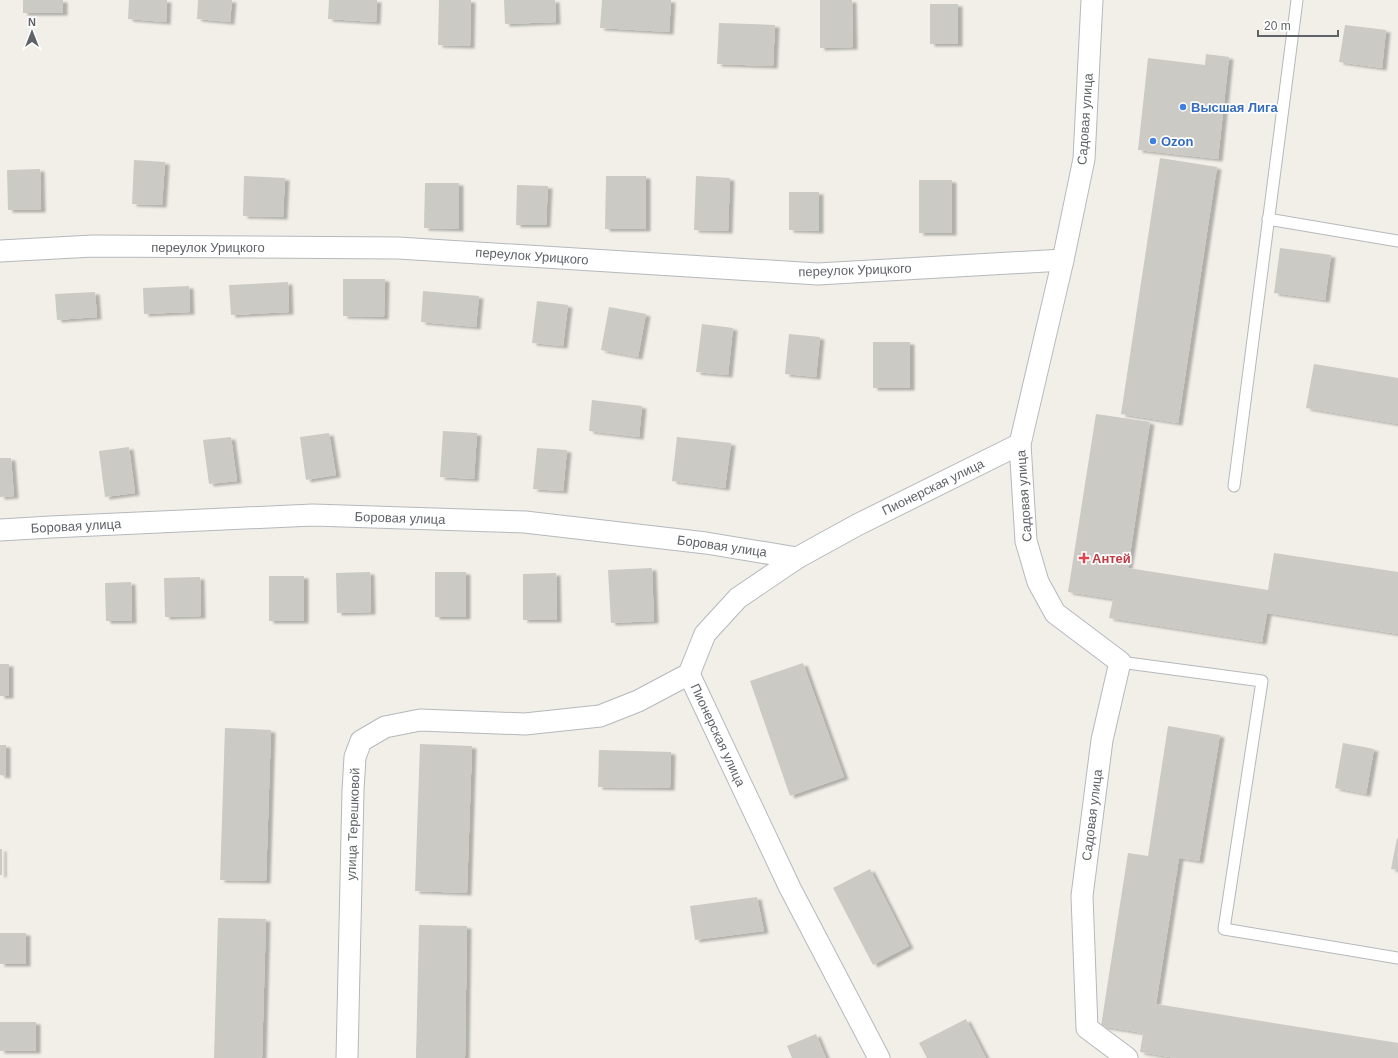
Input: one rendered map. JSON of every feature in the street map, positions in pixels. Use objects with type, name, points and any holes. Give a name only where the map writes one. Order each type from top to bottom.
[{"type":"street","name":"Садовая улица","points":[[1092,0],[1084,159],[1020,444],[1026,541],[1038,582],[1055,612],[1120,662],[1102,740],[1082,896],[1087,1028],[1127,1058]]},
{"type":"street","name":"переулок Урицкого","points":[[0,251],[93,246],[398,248],[818,274],[1062,260]]},
{"type":"street","name":"Пионерская улица","points":[[879,1058],[790,888],[689,674],[705,634],[738,598],[797,558],[857,525],[1020,444]]},
{"type":"street","name":"Боровая улица","points":[[0,530],[313,515],[525,522],[706,543],[797,558]]},
{"type":"street","name":"улица Терешковой","points":[[347,1058],[352,791],[355,757],[361,741],[385,727],[420,720],[525,724],[600,716],[638,701],[689,674]]},
{"type":"lane","points":[[1234,486],[1297,0]]},
{"type":"lane","points":[[1268,219],[1398,241]]},
{"type":"lane","points":[[1120,662],[1262,681],[1224,929],[1398,958]]},
{"type":"building","points":[[23,0],[63,0],[63,13],[23,13]]},
{"type":"building","points":[[129,0],[167,0],[166,22],[128,19]]},
{"type":"building","points":[[198,0],[232,0],[230,22],[197,19]]},
{"type":"building","points":[[329,0],[377,0],[376,22],[328,19]]},
{"type":"building","points":[[439,0],[471,0],[470,46],[438,45]]},
{"type":"building","points":[[504,0],[555,0],[556,22],[505,24]]},
{"type":"building","points":[[602,0],[671,0],[669,32],[600,28]]},
{"type":"building","points":[[820,0],[852,0],[853,47],[820,48]]},
{"type":"building","points":[[930,4],[958,4],[958,44],[930,44]]},
{"type":"building","points":[[719,23],[775,25],[773,66],[717,64]]},
{"type":"building","points":[[1345,25],[1386,30],[1382,68],[1339,62]]},
{"type":"building","name":"Высшая Лига","points":[[1206,54],[1229,57],[1218,159],[1138,150],[1148,58],[1205,65]]},
{"type":"building","points":[[1160,158],[1217,167],[1178,423],[1121,414]]},
{"type":"building","points":[[134,160],[165,162],[162,205],[132,204]]},
{"type":"building","points":[[40,169],[41,210],[8,210],[7,170]]},
{"type":"building","points":[[244,176],[285,178],[283,217],[243,216]]},
{"type":"building","points":[[606,176],[646,176],[646,229],[605,229]]},
{"type":"building","points":[[696,176],[730,178],[728,231],[694,230]]},
{"type":"building","points":[[919,180],[952,180],[952,233],[919,233]]},
{"type":"building","points":[[425,183],[459,183],[459,229],[424,228]]},
{"type":"building","points":[[517,185],[548,186],[546,225],[516,225]]},
{"type":"building","points":[[789,192],[819,192],[819,231],[789,230]]},
{"type":"building","points":[[1280,248],[1331,255],[1325,300],[1274,293]]},
{"type":"building","points":[[343,279],[385,279],[384,317],[343,316]]},
{"type":"building","points":[[288,282],[289,312],[231,315],[229,285]]},
{"type":"building","points":[[189,286],[190,312],[144,314],[143,288]]},
{"type":"building","points":[[423,291],[479,296],[476,327],[421,322]]},
{"type":"building","points":[[95,292],[97,317],[57,320],[55,294]]},
{"type":"building","points":[[537,301],[568,305],[563,346],[532,343]]},
{"type":"building","points":[[609,307],[646,314],[638,357],[601,350]]},
{"type":"building","points":[[702,324],[733,328],[728,375],[696,372]]},
{"type":"building","points":[[789,334],[820,337],[816,377],[785,374]]},
{"type":"building","points":[[873,342],[910,342],[910,388],[873,388]]},
{"type":"building","points":[[1314,364],[1398,378],[1398,424],[1306,408]]},
{"type":"building","points":[[592,400],[642,406],[639,437],[589,431]]},
{"type":"building","points":[[1096,414],[1150,422],[1128,568],[1268,590],[1274,553],[1398,572],[1398,634],[1267,613],[1262,642],[1109,618],[1113,599],[1068,592]]},
{"type":"building","points":[[443,431],[477,433],[474,479],[440,477]]},
{"type":"building","points":[[329,433],[336,475],[306,480],[300,437]]},
{"type":"building","points":[[231,437],[237,481],[209,484],[203,440]]},
{"type":"building","points":[[677,437],[731,443],[725,488],[672,481]]},
{"type":"building","points":[[129,447],[135,493],[105,497],[99,451]]},
{"type":"building","points":[[537,448],[567,450],[563,491],[533,489]]},
{"type":"building","points":[[0,458],[11,458],[14,496],[0,497]]},
{"type":"building","points":[[652,568],[654,621],[611,623],[608,570]]},
{"type":"building","points":[[370,572],[371,612],[337,613],[336,573]]},
{"type":"building","points":[[435,572],[466,572],[466,617],[435,617]]},
{"type":"building","points":[[556,573],[557,620],[523,620],[523,574]]},
{"type":"building","points":[[269,576],[304,576],[304,621],[269,621]]},
{"type":"building","points":[[200,577],[201,616],[165,617],[164,578]]},
{"type":"building","points":[[131,582],[132,621],[106,621],[105,583]]},
{"type":"building","points":[[803,663],[844,777],[790,796],[750,681]]},
{"type":"building","points":[[0,664],[9,664],[9,696],[0,696]]},
{"type":"building","points":[[1168,726],[1220,735],[1199,861],[1179,858],[1156,1004],[1398,1043],[1398,1058],[1176,1058],[1140,1052],[1143,1033],[1101,1026],[1128,853],[1148,856]]},
{"type":"building","points":[[225,728],[271,730],[266,881],[220,880]]},
{"type":"building","points":[[1343,743],[1374,749],[1366,794],[1335,788]]},
{"type":"building","points":[[420,744],[472,746],[467,893],[415,891]]},
{"type":"building","points":[[0,745],[6,745],[6,776],[0,775]]},
{"type":"building","points":[[599,750],[671,752],[670,788],[598,787]]},
{"type":"building","points":[[1397,838],[1398,839],[1398,870],[1391,869]]},
{"type":"building","points":[[0,849],[2,849],[2,875],[0,875]]},
{"type":"building","points":[[870,869],[909,946],[873,965],[833,888]]},
{"type":"building","points":[[757,897],[764,931],[695,940],[690,906]]},
{"type":"building","points":[[218,918],[266,919],[262,1058],[214,1058]]},
{"type":"building","points":[[419,925],[467,926],[465,1058],[416,1058]]},
{"type":"building","points":[[0,933],[26,933],[26,964],[0,964]]},
{"type":"building","points":[[966,1019],[986,1058],[927,1058],[919,1043]]},
{"type":"building","points":[[0,1022],[36,1022],[36,1051],[0,1051]]},
{"type":"building","points":[[816,1034],[826,1058],[792,1058],[787,1046]]},
{"type":"place","name":"Высшая Лига","points":[[1183,107]]},
{"type":"place","name":"Ozon","points":[[1153,141]]},
{"type":"place","name":"Антей","points":[[1084,558]]}]
